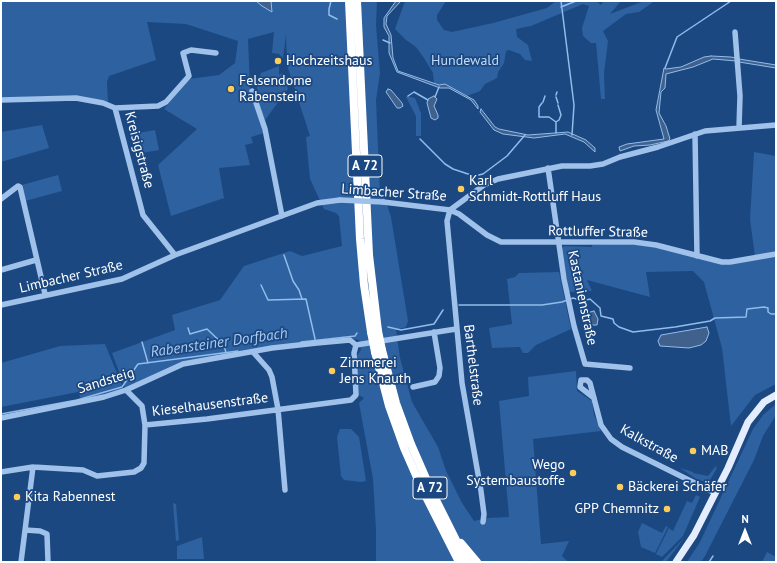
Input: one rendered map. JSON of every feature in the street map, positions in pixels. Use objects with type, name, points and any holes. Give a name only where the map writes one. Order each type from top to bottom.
[{"type":"highway","name":"A 72","points":[[350,1],[360,239],[364,285],[389,406],[404,448],[422,489],[458,562]]},
{"type":"highway","name":"A 72","points":[[357,1],[374,331]]},
{"type":"highway","name":"A 72","points":[[378,351],[411,444],[467,562]]},
{"type":"highway","points":[[451,531],[477,562]]},
{"type":"main road","points":[[676,562],[694,535],[728,468],[748,422],[764,402],[776,395]]},
{"type":"street","points":[[735,32],[740,96],[739,128]]},
{"type":"street","points":[[115,108],[161,106],[174,94],[189,76],[183,52],[191,50],[216,53]]},
{"type":"street","points":[[252,91],[265,129],[282,216]]},
{"type":"street","name":"Kreisigstraße","points":[[1,100],[76,98],[103,103],[115,108],[143,215],[175,255]]},
{"type":"street","name":"Limbacher Straße","points":[[1,305],[45,294],[105,284],[122,279],[175,255],[317,203],[340,200],[383,202],[450,210],[490,181],[548,168],[562,166],[594,166],[620,157],[658,148],[705,131],[776,125]]},
{"type":"street","points":[[695,134],[697,256]]},
{"type":"street","name":"Kastanienstraße","points":[[548,168],[568,300],[585,364],[630,368]]},
{"type":"street","points":[[1,199],[18,186],[24,202],[36,260],[45,294]]},
{"type":"street","name":"Rottluffer Straße","points":[[450,210],[497,241],[634,242],[656,245],[713,261],[730,262],[776,254]]},
{"type":"street","name":"Barthelstraße","points":[[450,210],[447,221],[456,329],[462,383],[481,491],[484,514],[483,522]]},
{"type":"street","points":[[1,270],[36,260]]},
{"type":"street","points":[[356,345],[456,329]]},
{"type":"street","points":[[413,387],[435,382],[439,376],[440,368],[434,332]]},
{"type":"street","name":"Sandsteig","points":[[1,418],[82,403],[126,390],[183,364],[253,352],[346,340],[353,341],[356,345]]},
{"type":"street","name":"Kieselhausenstraße","points":[[145,425],[278,410],[353,399],[356,395],[354,353],[356,345]]},
{"type":"street","name":"Kieselhausenstraße","points":[[253,352],[269,370],[278,410],[285,490]]},
{"type":"street","name":"Kieselhausenstraße","points":[[1,472],[34,467],[83,470],[97,476],[134,472],[141,468],[144,463],[145,425],[142,406],[126,390]]},
{"type":"street","name":"Kalkstraße","points":[[594,398],[601,425],[611,439],[622,447],[715,493]]},
{"type":"street","points":[[21,562],[34,467]]},
{"type":"street","points":[[25,530],[40,531],[46,534],[48,562]]},
{"type":"green space","points":[[1,1],[377,1],[376,25],[380,73],[376,100],[380,194],[384,196],[391,217],[408,321],[406,327],[396,330],[400,358],[412,402],[438,447],[446,471],[462,503],[474,521],[488,518],[509,517],[499,401],[529,396],[528,377],[576,371],[577,391],[592,401],[594,415],[601,431],[533,439],[541,544],[569,541],[562,556],[568,562],[531,562],[529,560],[529,562],[376,562],[373,479],[359,403],[364,398],[359,395],[358,392],[356,357],[361,350],[359,340],[350,338],[315,340],[181,364],[125,388],[112,353],[175,330],[172,315],[220,300],[244,266],[290,251],[302,256],[342,246],[339,216],[336,213],[324,209],[310,179],[306,137],[310,136],[287,65],[286,35],[283,58],[279,54],[272,53],[274,32],[248,39],[250,88],[264,133],[251,137],[253,143],[245,145],[250,165],[219,168],[224,198],[171,216],[158,165],[197,129],[164,109],[189,79],[219,75],[235,63],[238,41],[186,24],[147,22],[156,60],[109,76],[107,82],[108,102],[1,99]]},
{"type":"green space","name":"Hundewald","points":[[405,1],[446,1],[437,15],[437,20],[444,30],[452,32],[493,23],[547,8],[556,1],[596,1],[601,5],[604,1],[621,1],[610,14],[644,1],[652,1],[652,3],[639,12],[626,14],[603,31],[608,41],[604,73],[605,99],[601,99],[596,43],[591,43],[583,36],[582,28],[589,6],[583,4],[531,26],[516,29],[517,37],[528,45],[532,61],[525,60],[520,54],[509,50],[506,51],[504,63],[498,72],[497,78],[485,84],[480,91],[467,96],[445,84],[439,85],[434,83],[433,73],[424,58],[416,47],[395,29]]},
{"type":"green space","points":[[279,66],[279,75],[283,73],[288,89],[265,120],[257,99],[257,85],[261,73]]},
{"type":"green space","points":[[406,97],[415,98],[421,113],[421,136],[416,136],[416,116]]},
{"type":"green space","points":[[42,125],[49,148],[1,162],[1,132]]},
{"type":"green space","points":[[155,130],[159,150],[142,153],[138,133]]},
{"type":"green space","points":[[754,152],[776,156],[776,251],[755,257],[750,219]]},
{"type":"green space","points":[[58,175],[62,191],[25,201],[22,185]]},
{"type":"green space","points":[[621,244],[655,246],[721,263],[776,256],[776,384],[755,395],[731,426],[722,348],[704,282],[693,271],[646,272],[650,297],[587,280],[592,291],[569,292],[562,249],[564,246],[592,247],[592,245]]},
{"type":"green space","points":[[559,272],[571,329],[536,345],[528,353],[523,353],[520,347],[492,348],[489,328],[512,324],[507,279],[515,277],[519,273]]},
{"type":"green space","points":[[105,344],[123,388],[81,399],[78,392],[1,407],[1,363],[60,346]]},
{"type":"green space","points":[[776,404],[776,415],[763,436],[754,460],[705,556],[701,562],[687,562],[700,542],[753,429],[763,415]]},
{"type":"green space","points":[[340,429],[351,429],[359,437],[366,481],[361,482],[344,480],[341,476],[337,437]]},
{"type":"green space","points":[[714,465],[717,468],[710,480],[707,482],[698,480],[680,468],[693,473],[708,476],[715,467]]},
{"type":"green space","points":[[696,495],[700,497],[683,536],[662,557],[656,554],[669,528],[673,531],[687,501],[692,503]]},
{"type":"green space","points":[[173,503],[176,504],[179,540],[176,541]]},
{"type":"green space","points":[[642,523],[662,533],[666,526],[668,527],[655,553],[641,547],[638,532]]},
{"type":"green space","points":[[202,537],[204,559],[177,559],[177,546]]},
{"type":"green space","points":[[685,537],[666,562],[661,562]]},
{"type":"green space","points":[[767,552],[776,557],[776,562],[762,562]]},
{"type":"shaded area","points":[[256,1],[271,1],[272,12],[262,6]]},
{"type":"shaded area","points":[[396,1],[401,1],[387,16],[386,24],[391,35],[393,58],[398,71],[439,85],[445,84],[474,100],[478,106],[478,109],[471,100],[449,88],[440,88],[397,72],[389,53],[389,36],[384,27],[384,18]]},
{"type":"shaded area","points":[[711,56],[736,58],[736,61],[713,59],[693,67],[666,74],[665,88],[661,92],[659,113],[666,126],[670,139],[668,141],[650,145],[634,146],[620,151],[619,147],[627,144],[664,139],[656,110],[664,68],[681,67],[704,57]]},
{"type":"shaded area","points":[[739,59],[776,65],[776,68],[739,62]]},
{"type":"shaded area","points":[[388,89],[391,90],[403,106],[397,108],[386,92]]},
{"type":"shaded area","points":[[434,96],[437,99],[434,106],[438,115],[438,118],[435,120],[431,118],[427,103],[428,99]]},
{"type":"shaded area","points":[[481,109],[495,127],[499,129],[528,135],[568,132],[586,140],[595,148],[595,152],[584,142],[565,134],[534,138],[503,134],[494,130],[480,112]]},
{"type":"shaded area","points":[[594,311],[598,319],[597,325],[587,325],[582,318],[583,314]]},
{"type":"shaded area","points":[[707,327],[709,333],[706,341],[701,345],[689,348],[660,346],[658,341],[661,335]]},
{"type":"waterway","points":[[331,1],[329,15],[337,19]]},
{"type":"waterway","points":[[561,1],[574,105],[572,135]]},
{"type":"waterway","points":[[561,7],[576,1]]},
{"type":"waterway","points":[[665,68],[677,37],[731,1]]},
{"type":"waterway","points":[[383,40],[390,43]]},
{"type":"waterway","points":[[435,97],[439,87]]},
{"type":"waterway","points":[[408,96],[414,92],[428,100]]},
{"type":"waterway","points":[[543,102],[545,96]]},
{"type":"waterway","points":[[556,97],[558,103]]},
{"type":"waterway","points":[[542,103],[539,107],[539,117],[549,117],[556,122]]},
{"type":"waterway","points":[[556,133],[556,122],[559,120],[561,115],[558,105]]},
{"type":"waterway","points":[[420,139],[445,164],[453,169],[474,176],[483,174],[507,156],[525,135]]},
{"type":"waterway","points":[[284,255],[293,281],[299,290],[302,299]]},
{"type":"waterway","points":[[261,285],[268,300],[306,299],[315,339]]},
{"type":"waterway","name":"Rabensteiner Dorfbach","points":[[459,305],[542,305],[562,302],[573,298],[583,301],[590,299],[600,308],[601,316],[613,319],[614,323],[619,327],[633,332],[675,327],[710,321],[715,318],[746,317],[747,309],[764,307],[768,308],[768,312],[771,314],[776,314]]},
{"type":"waterway","name":"Rabensteiner Dorfbach","points":[[388,327],[401,330],[434,324],[443,310]]},
{"type":"waterway","points":[[188,328],[190,334],[207,329],[224,345],[226,353]]},
{"type":"waterway","name":"Rabensteiner Dorfbach","points":[[301,342],[355,336],[357,333]]},
{"type":"waterway","points":[[142,342],[148,363]]},
{"type":"waterway","name":"Rabensteiner Dorfbach","points":[[1,414],[77,400],[122,387],[138,364],[238,351]]},
{"type":"waterway","points":[[709,562],[713,556]]},
{"type":"place","name":"Hochzeitshaus","points":[[278,61]]},
{"type":"place","name":"Felsendome Rabenstein","points":[[231,89]]},
{"type":"place","name":"Karl Schmidt-Rottluff Haus","points":[[461,189]]},
{"type":"place","name":"Zimmerei Jens Knauth","points":[[332,371]]},
{"type":"place","name":"MAB","points":[[693,451]]},
{"type":"place","name":"Wego Systembaustoffe","points":[[573,473]]},
{"type":"place","name":"Bäckerei Schäfer","points":[[620,487]]},
{"type":"place","name":"Kita Rabennest","points":[[17,497]]},
{"type":"place","name":"GPP Chemnitz","points":[[667,509]]}]
